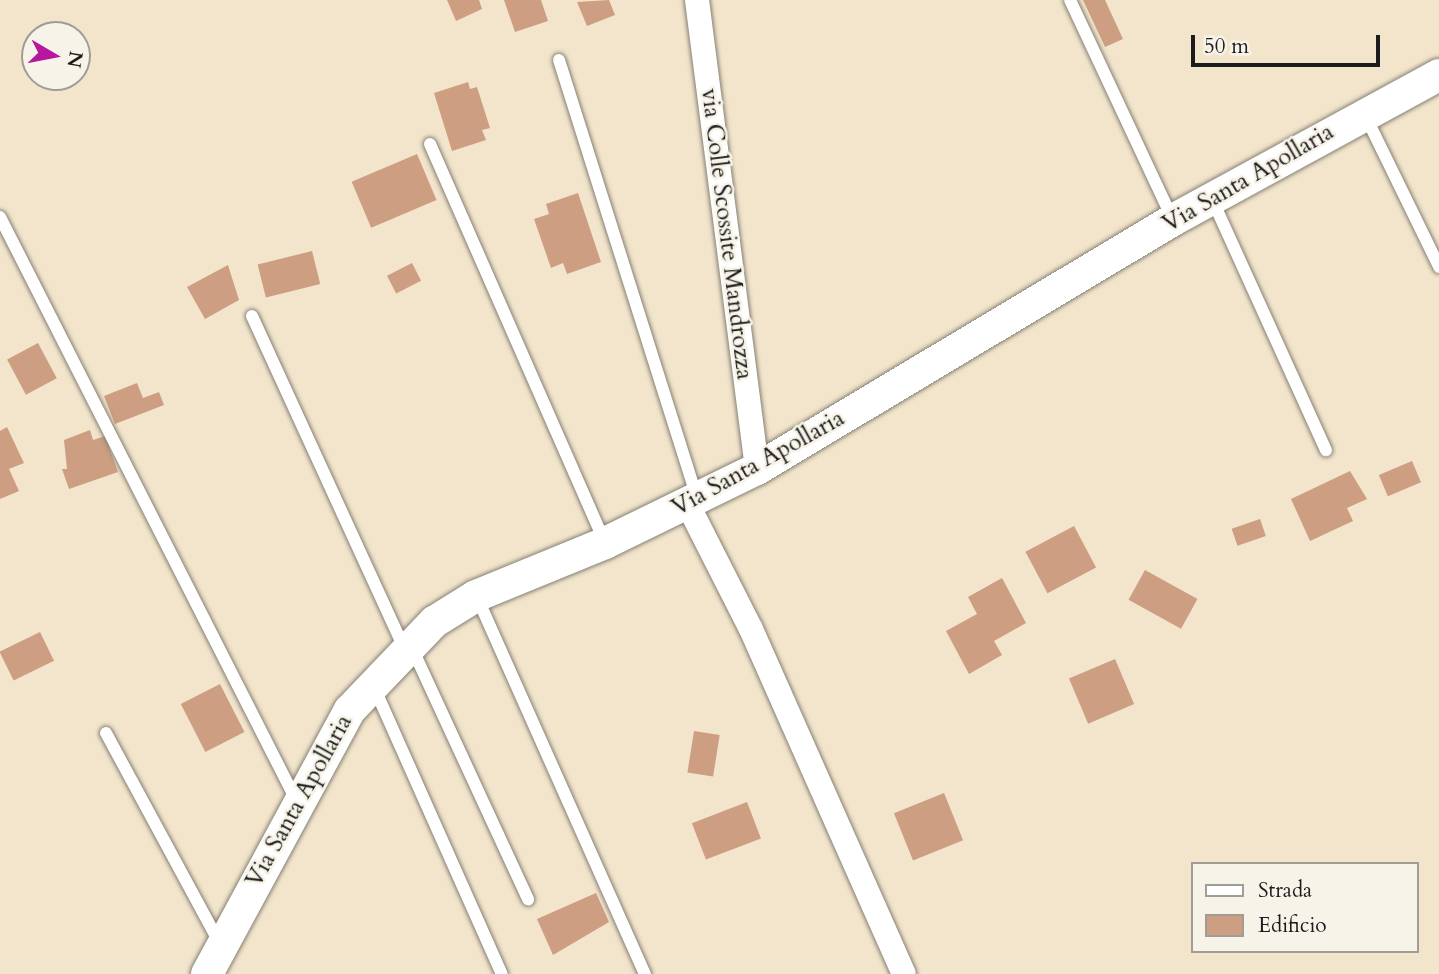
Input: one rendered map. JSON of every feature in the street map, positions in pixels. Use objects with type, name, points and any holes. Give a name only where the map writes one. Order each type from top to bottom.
[{"type":"street","name":"via Colle Scossite Mandrozza","points":[[697,0],[757,469]]},
{"type":"street","name":"Via Santa Apollaria","points":[[206,974],[296,800],[372,682],[407,645],[476,596],[605,543],[693,503],[757,469],[1173,220],[1364,113],[1439,75]]},
{"type":"street","points":[[693,503],[904,974]]},
{"type":"lane","points":[[1070,0],[1173,220]]},
{"type":"lane","points":[[559,60],[693,503]]},
{"type":"lane","points":[[1364,113],[1439,267]]},
{"type":"lane","points":[[430,144],[605,543]]},
{"type":"lane","points":[[1212,198],[1326,450]]},
{"type":"lane","points":[[0,217],[296,800]]},
{"type":"lane","points":[[252,316],[528,899]]},
{"type":"lane","points":[[476,596],[645,974]]},
{"type":"lane","points":[[372,682],[502,974]]},
{"type":"lane","points":[[106,733],[221,946]]},
{"type":"building","points":[[447,0],[479,0],[482,9],[456,21]]},
{"type":"building","points":[[504,0],[541,0],[548,21],[515,32]]},
{"type":"building","points":[[609,0],[615,15],[587,26],[577,2]]},
{"type":"building","points":[[1083,0],[1105,0],[1123,39],[1105,47]]},
{"type":"building","points":[[468,82],[470,89],[477,87],[490,128],[482,130],[486,140],[452,151],[434,93]]},
{"type":"building","points":[[417,154],[437,200],[371,228],[352,182]]},
{"type":"building","points":[[578,193],[601,262],[567,274],[563,263],[551,268],[534,219],[549,214],[546,204]]},
{"type":"building","points":[[312,251],[320,284],[266,298],[258,265]]},
{"type":"building","points":[[412,263],[421,281],[396,294],[387,276]]},
{"type":"building","points":[[228,265],[239,300],[205,319],[187,287]]},
{"type":"building","points":[[38,343],[57,378],[26,395],[7,359]]},
{"type":"building","points":[[137,383],[143,398],[159,392],[164,405],[115,424],[104,396]]},
{"type":"building","points":[[7,427],[24,463],[9,469],[19,491],[0,499],[0,431]]},
{"type":"building","points":[[90,430],[93,440],[105,436],[118,472],[69,489],[62,469],[67,469],[64,440]]},
{"type":"building","points":[[1412,461],[1421,482],[1388,496],[1379,475]]},
{"type":"building","points":[[1350,471],[1367,499],[1347,508],[1353,521],[1310,541],[1291,499]]},
{"type":"building","points":[[1260,519],[1266,536],[1237,546],[1232,529]]},
{"type":"building","points":[[1074,526],[1096,567],[1048,593],[1025,552]]},
{"type":"building","points":[[1145,570],[1197,599],[1181,629],[1129,600]]},
{"type":"building","points":[[1002,578],[1026,623],[994,641],[1002,655],[969,674],[946,631],[977,614],[968,597]]},
{"type":"building","points":[[40,632],[54,661],[14,680],[0,652]]},
{"type":"building","points":[[1115,659],[1134,704],[1088,724],[1069,679]]},
{"type":"building","points":[[220,684],[245,732],[205,752],[181,704]]},
{"type":"building","points":[[694,731],[720,735],[713,777],[687,772]]},
{"type":"building","points":[[944,793],[963,840],[913,861],[894,813]]},
{"type":"building","points":[[747,802],[761,838],[706,860],[692,823]]},
{"type":"building","points":[[596,893],[609,922],[553,955],[537,919]]}]
